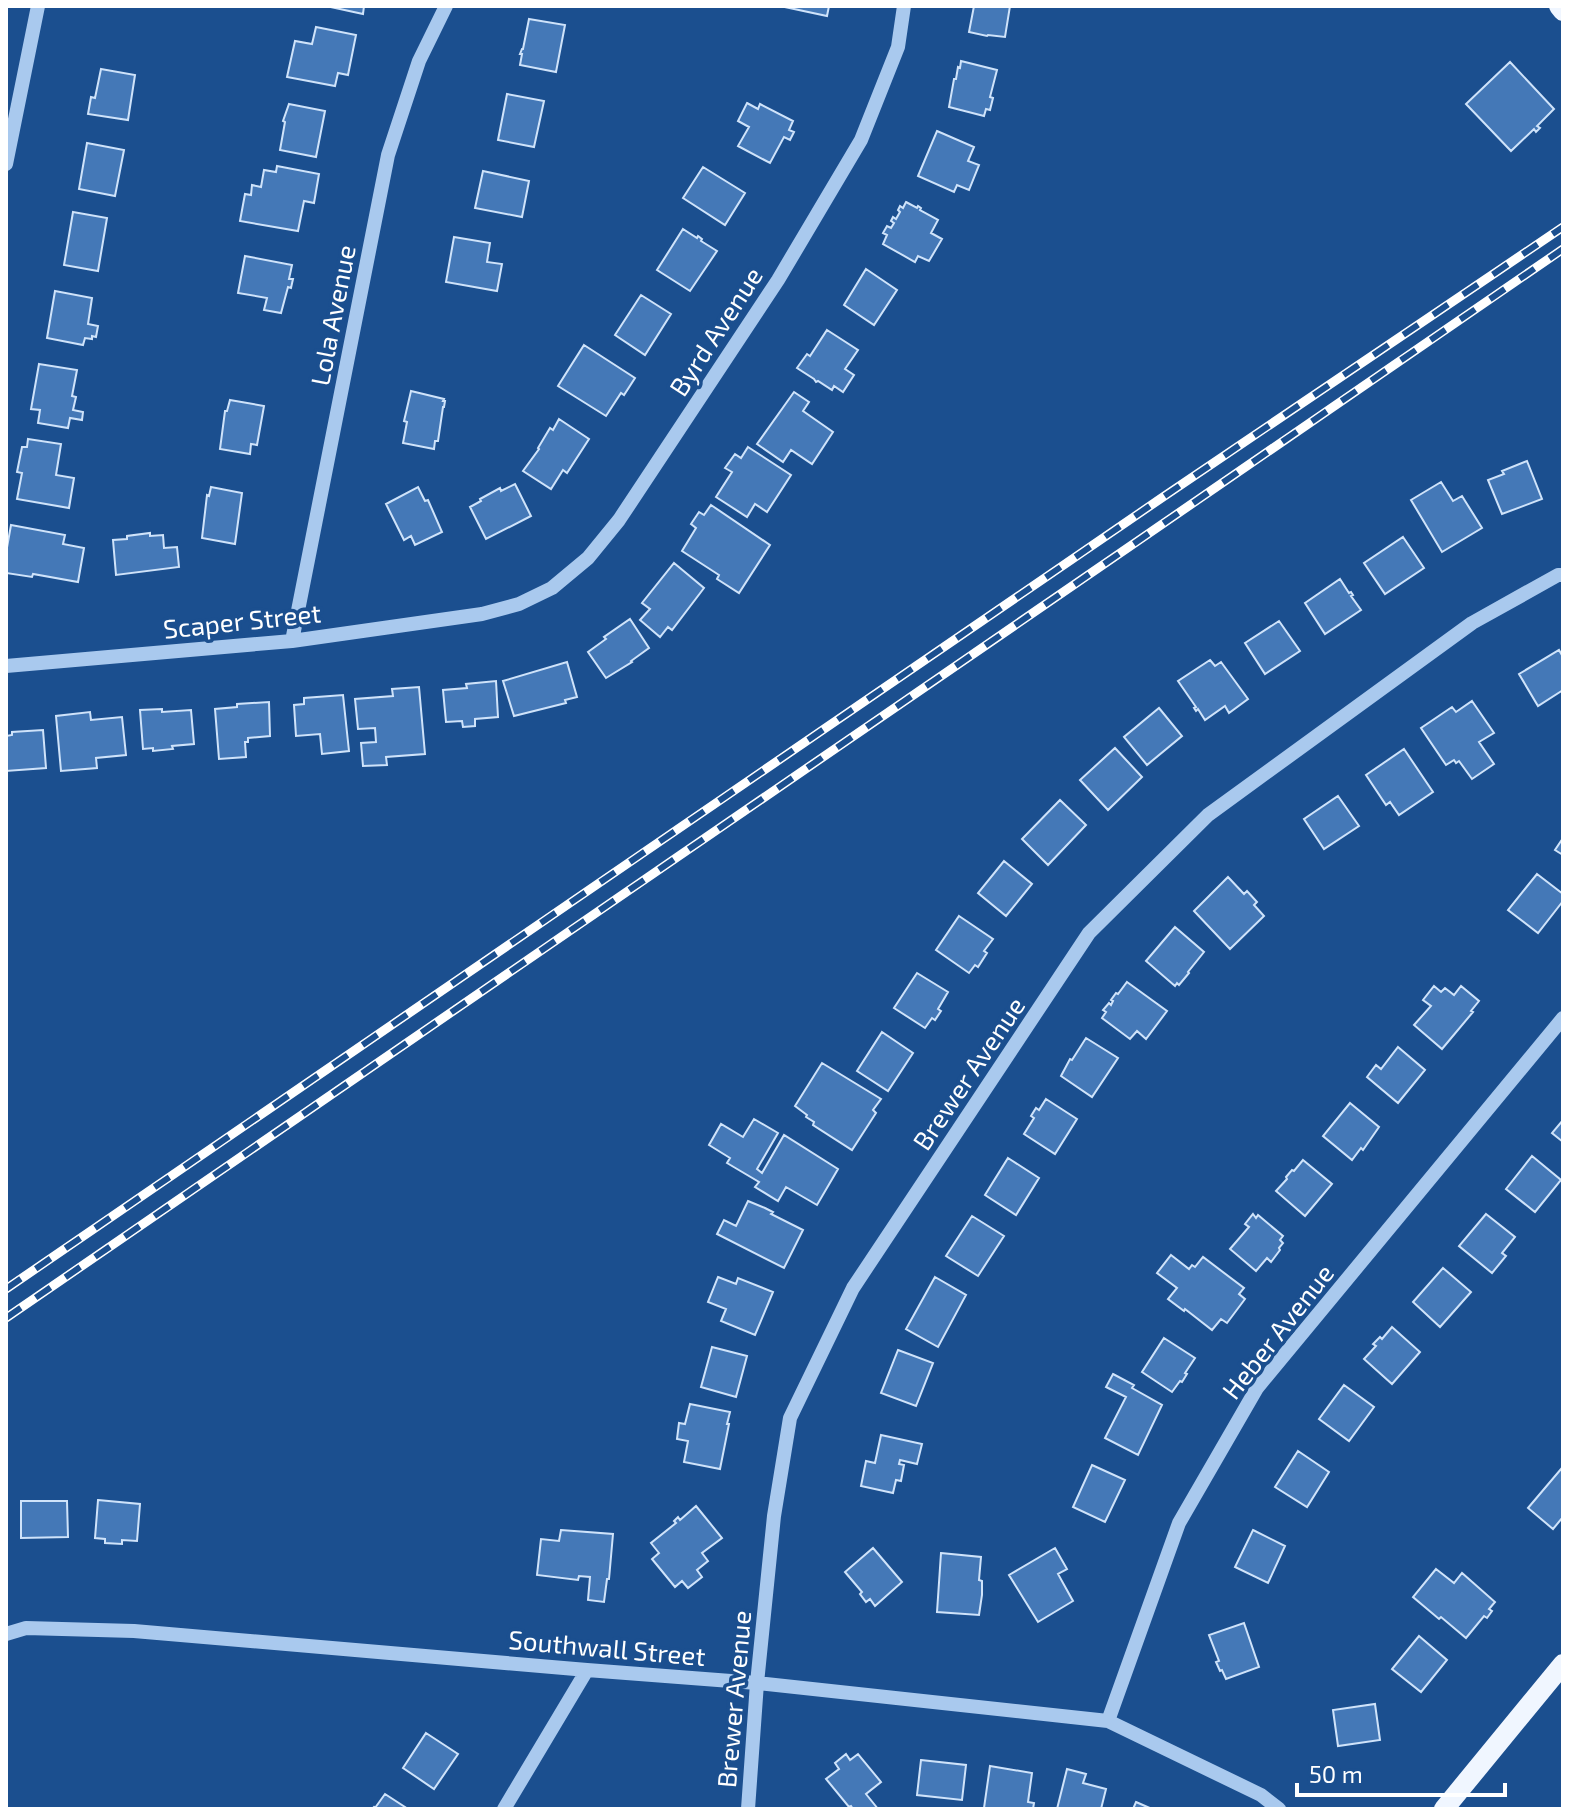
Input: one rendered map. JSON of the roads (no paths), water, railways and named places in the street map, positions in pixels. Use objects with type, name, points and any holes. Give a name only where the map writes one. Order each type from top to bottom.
[{"type":"main road","points":[[1559,6],[1563,11]]},
{"type":"main road","points":[[1444,1809],[1563,1664]]},
{"type":"street","points":[[6,164],[38,6]]},
{"type":"street","name":"Lola Avenue","points":[[292,641],[388,155],[419,61],[446,6]]},
{"type":"street","name":"Byrd Avenue","points":[[482,614],[519,604],[552,588],[588,558],[619,520],[778,280],[861,140],[898,47],[904,6]]},
{"type":"street","name":"Brewer Avenue","points":[[748,1809],[774,1516],[790,1418],[853,1288],[1089,933],[1208,815],[1472,623],[1563,575]]},
{"type":"street","name":"Scaper Street","points":[[6,666],[292,641],[482,614]]},
{"type":"street","name":"Heber Avenue","points":[[1108,1721],[1179,1523],[1257,1388],[1563,1018]]},
{"type":"street","name":"Southwall Street","points":[[6,1634],[26,1628],[134,1631],[757,1683],[1108,1721],[1261,1795],[1279,1809]]},
{"type":"street","points":[[504,1809],[587,1670]]},
{"type":"railway","points":[[6,1289],[1563,227]]},
{"type":"railway","points":[[6,1318],[1563,249]]}]
